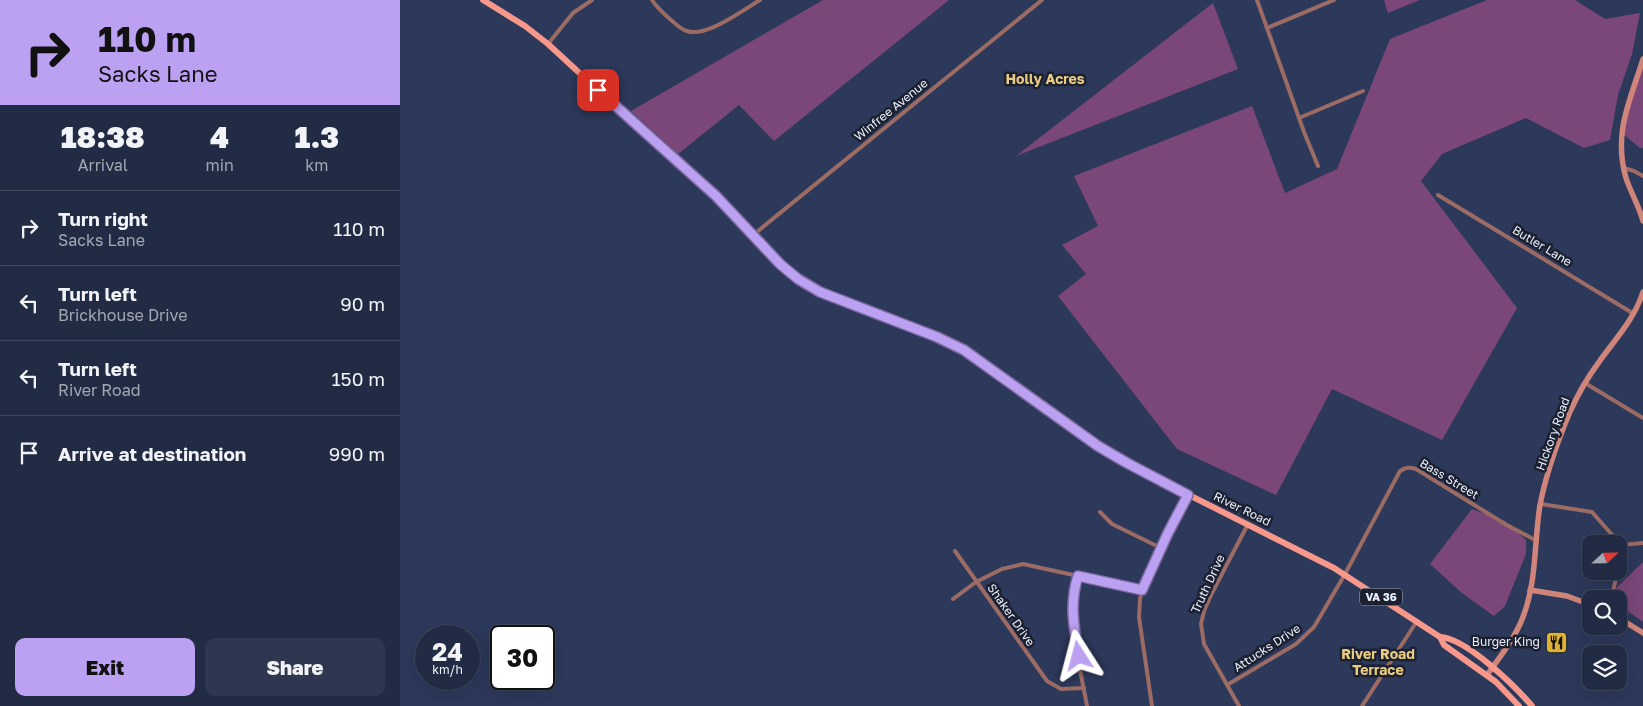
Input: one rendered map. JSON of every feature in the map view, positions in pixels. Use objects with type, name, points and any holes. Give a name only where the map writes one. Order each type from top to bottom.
[{"type":"main road","name":"River Road","points":[[483,0],[525,26],[548,44],[716,196],[780,264],[809,286],[844,302],[937,337],[964,350],[1109,453],[1345,574],[1440,637],[1444,645],[1487,675],[1520,706]]},
{"type":"main road","points":[[1643,59],[1622,124],[1624,168],[1643,221]]},
{"type":"main road","name":"Hickory Road","points":[[1530,590],[1541,504],[1560,437],[1572,407],[1585,383],[1603,356],[1624,331],[1634,314],[1643,292]]},
{"type":"main road","points":[[1487,675],[1520,625],[1530,590],[1560,595],[1582,602]]},
{"type":"main road","points":[[1627,623],[1643,633]]},
{"type":"main road","name":"River Road","points":[[1440,637],[1449,637],[1493,666],[1515,686],[1532,706]]},
{"type":"street","points":[[548,44],[573,12],[592,0]]},
{"type":"street","points":[[652,0],[662,13],[679,27],[686,31],[695,32],[708,30],[760,0]]},
{"type":"street","name":"Winfree Avenue","points":[[753,235],[1042,0]]},
{"type":"street","points":[[1257,0],[1318,166]]},
{"type":"street","points":[[1267,28],[1334,0]]},
{"type":"street","points":[[1299,118],[1363,91]]},
{"type":"street","points":[[1624,168],[1643,176]]},
{"type":"street","name":"Butler Lane","points":[[1438,195],[1634,314]]},
{"type":"street","points":[[1585,383],[1643,418]]},
{"type":"street","name":"Bass Street","points":[[1345,574],[1384,498],[1400,471],[1407,467],[1416,469],[1505,524],[1537,541]]},
{"type":"street","points":[[1152,706],[1139,617],[1142,590],[1188,495]]},
{"type":"street","points":[[1541,504],[1592,512],[1610,535]]},
{"type":"street","points":[[1100,512],[1112,524],[1161,548]]},
{"type":"street","name":"Truth Drive","points":[[1239,706],[1204,644],[1201,624],[1212,593],[1248,524]]},
{"type":"street","points":[[1628,546],[1643,543]]},
{"type":"street","name":"Shaker Drive","points":[[955,551],[1046,681],[1061,689],[1084,688]]},
{"type":"street","points":[[953,599],[976,582],[1002,569],[1023,564],[1142,590]]},
{"type":"street","name":"Attucks Drive","points":[[1227,685],[1296,644],[1308,634],[1318,621],[1345,574]]},
{"type":"street","points":[[1078,576],[1073,595],[1072,616],[1087,706]]},
{"type":"street","points":[[1362,706],[1417,621]]},
{"type":"shaded area","points":[[823,0],[949,0],[774,141],[739,105],[678,154],[631,111]]},
{"type":"shaded area","points":[[1384,0],[1420,0],[1388,13]]},
{"type":"shaded area","points":[[1487,0],[1575,0],[1605,19],[1640,13],[1632,54],[1618,95],[1610,140],[1584,148],[1526,118],[1442,154],[1421,181],[1517,308],[1442,440],[1332,389],[1276,495],[1177,449],[1058,296],[1086,274],[1062,245],[1098,226],[1074,176],[1252,106],[1285,193],[1337,169],[1390,39]]},
{"type":"shaded area","points":[[1213,3],[1238,69],[1016,156]]},
{"type":"shaded area","points":[[1643,59],[1643,148],[1640,148],[1622,133]]},
{"type":"shaded area","points":[[1472,509],[1505,521],[1526,540],[1526,554],[1505,606],[1494,616],[1462,593],[1430,564]]},
{"type":"shaded area","points":[[1643,562],[1643,622],[1627,611],[1627,590],[1614,590],[1624,580],[1628,580],[1628,577]]},
{"type":"place","name":"Burger King","points":[[1556,642]]},
{"type":"district","name":"Holly Acres","points":[[1045,79]]},
{"type":"district","name":"River Road Terrace","points":[[1378,662]]},
{"type":"route","points":[[598,90],[716,196],[780,264],[798,279],[820,292],[937,337],[964,350],[1098,446],[1188,495],[1142,590],[1078,576],[1073,595],[1072,616],[1079,656]]}]
